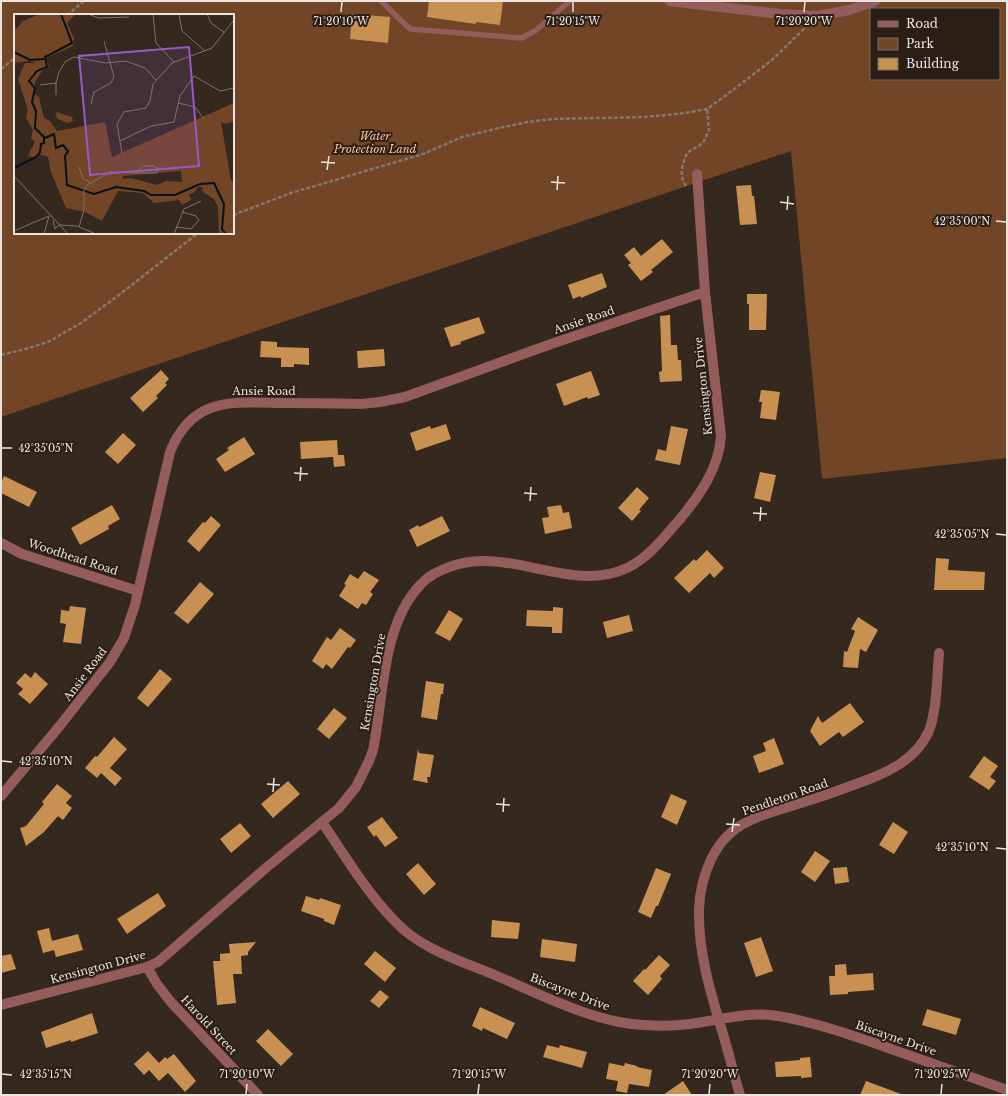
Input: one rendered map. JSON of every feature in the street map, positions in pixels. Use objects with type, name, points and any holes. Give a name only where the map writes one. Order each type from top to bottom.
[{"type":"street","points":[[669,1],[780,14],[818,16],[849,10],[875,1]]},
{"type":"street","name":"Kensington Drive","points":[[1,1005],[147,967],[163,958],[348,798],[356,787],[369,761],[375,738],[392,636],[399,618],[421,584],[437,572],[448,567],[476,561],[506,562],[575,575],[600,574],[619,571],[639,561],[648,553],[690,506],[713,470],[720,444],[720,429],[705,292],[697,174]]},
{"type":"street","name":"Ansie Road","points":[[1,796],[58,728],[110,662],[128,628],[170,452],[182,430],[193,418],[215,406],[231,403],[361,404],[390,400],[420,392],[551,344],[705,292]]},
{"type":"street","name":"Woodhead Road","points":[[1,543],[22,554],[138,591]]},
{"type":"street","name":"Pendleton Road","points":[[740,1095],[710,994],[703,958],[699,920],[701,890],[704,877],[716,851],[727,836],[748,821],[879,776],[894,768],[907,758],[921,744],[928,732],[936,695],[939,653]]},
{"type":"street","name":"Biscayne Drive","points":[[322,822],[363,882],[391,917],[415,938],[446,955],[588,1014],[605,1019],[641,1025],[665,1026],[690,1024],[749,1015],[762,1014],[777,1016],[809,1022],[835,1030],[1007,1090]]},
{"type":"street","name":"Harold Street","points":[[147,967],[157,984],[170,1001],[258,1095]]},
{"type":"lane","points":[[381,1],[410,29],[521,38],[535,31],[570,1]]},
{"type":"path","points":[[68,14],[84,1]]},
{"type":"path","points":[[234,216],[291,193],[422,154],[462,137],[499,128],[553,119],[643,117],[678,114],[706,108],[733,90],[772,60],[818,16]]},
{"type":"path","points":[[1,69],[14,59]]},
{"type":"path","points":[[698,202],[684,183],[681,171],[687,153],[703,143],[709,130],[706,108]]},
{"type":"path","points":[[1,355],[48,342],[81,323],[197,234]]},
{"type":"green space","name":"Water Protection Land","points":[[1,1],[1007,1],[1007,458],[822,479],[791,151],[1,417]]},
{"type":"building","points":[[429,1],[503,1],[500,25],[476,22],[476,24],[427,17]]},
{"type":"building","points":[[352,14],[390,17],[388,43],[350,39]]},
{"type":"building","points":[[751,185],[752,196],[754,196],[757,224],[740,225],[736,186]]},
{"type":"building","points":[[662,239],[673,252],[651,270],[653,272],[641,281],[628,265],[631,263],[624,255],[634,247],[641,256]]},
{"type":"building","points":[[602,273],[607,287],[581,298],[580,296],[573,299],[568,285]]},
{"type":"building","points":[[747,294],[767,294],[766,330],[749,330],[749,304],[747,304]]},
{"type":"building","points":[[670,315],[671,345],[677,345],[678,360],[681,360],[682,381],[660,382],[659,372],[662,371],[660,316]]},
{"type":"building","points":[[479,317],[485,333],[451,347],[444,328]]},
{"type":"building","points":[[261,341],[277,342],[277,347],[309,348],[309,365],[294,364],[294,367],[281,367],[281,358],[260,357]]},
{"type":"building","points":[[384,349],[385,366],[358,368],[357,351]]},
{"type":"building","points":[[161,370],[169,379],[165,383],[167,385],[156,396],[158,398],[143,412],[130,398]]},
{"type":"building","points":[[591,371],[600,395],[588,399],[587,397],[564,406],[556,384]]},
{"type":"building","points":[[761,390],[780,392],[776,420],[760,418],[762,402],[759,402]]},
{"type":"building","points":[[446,424],[451,439],[416,451],[410,433],[430,426],[431,429]]},
{"type":"building","points":[[671,426],[688,429],[680,465],[655,460],[658,449],[666,451]]},
{"type":"building","points":[[123,433],[136,445],[118,464],[105,452]]},
{"type":"building","points":[[244,437],[255,454],[225,472],[216,459],[229,450],[227,448]]},
{"type":"building","points":[[337,440],[338,455],[344,455],[345,466],[334,467],[333,457],[301,459],[300,442]]},
{"type":"building","points":[[760,472],[776,475],[770,502],[754,498]]},
{"type":"building","points":[[4,476],[37,492],[29,507],[1,493],[1,483]]},
{"type":"building","points":[[637,487],[649,498],[639,510],[641,511],[632,521],[618,508]]},
{"type":"building","points":[[112,505],[120,519],[108,526],[109,529],[80,545],[71,528]]},
{"type":"building","points":[[561,505],[563,513],[569,512],[572,528],[545,534],[542,518],[549,517],[547,507]]},
{"type":"building","points":[[211,516],[221,525],[199,552],[187,541],[203,522],[205,523]]},
{"type":"building","points":[[442,516],[450,531],[417,547],[409,530]]},
{"type":"building","points":[[707,550],[724,568],[714,578],[710,573],[689,593],[674,578],[694,559],[696,561]]},
{"type":"building","points":[[936,558],[949,559],[948,570],[985,572],[984,590],[934,590]]},
{"type":"building","points":[[364,571],[379,580],[370,592],[373,594],[366,605],[362,603],[358,609],[339,596],[346,585],[344,584],[350,574],[358,579]]},
{"type":"building","points":[[200,582],[214,594],[188,624],[174,613]]},
{"type":"building","points":[[70,606],[86,608],[81,644],[63,642],[66,624],[60,623],[61,610],[69,611]]},
{"type":"building","points":[[553,607],[563,608],[562,633],[552,633],[552,627],[526,626],[527,610],[553,611]]},
{"type":"building","points":[[449,610],[463,619],[450,641],[435,633]]},
{"type":"building","points":[[629,615],[633,631],[607,638],[603,622]]},
{"type":"building","points":[[858,617],[878,630],[866,652],[860,649],[858,668],[843,667],[844,651],[847,652],[855,631],[851,629]]},
{"type":"building","points":[[340,628],[356,640],[350,648],[348,647],[332,669],[326,664],[323,669],[312,661],[327,637],[331,640]]},
{"type":"building","points":[[160,669],[172,679],[148,707],[137,698]]},
{"type":"building","points":[[35,672],[48,684],[30,704],[18,694],[23,689],[16,683],[25,673],[31,678]]},
{"type":"building","points":[[426,681],[444,684],[437,720],[421,717]]},
{"type":"building","points":[[850,703],[864,722],[843,737],[839,732],[820,746],[810,731],[818,716],[822,723]]},
{"type":"building","points":[[334,708],[347,718],[329,739],[317,729]]},
{"type":"building","points":[[114,737],[127,749],[110,768],[122,778],[115,786],[101,773],[97,778],[85,768],[95,756],[97,757]]},
{"type":"building","points":[[774,738],[784,764],[759,773],[753,756],[766,751],[763,743]]},
{"type":"building","points":[[418,749],[419,753],[434,755],[430,777],[427,777],[428,783],[413,780]]},
{"type":"building","points":[[984,756],[998,766],[990,777],[996,781],[989,790],[969,777]]},
{"type":"building","points":[[288,781],[300,794],[273,818],[261,804]]},
{"type":"building","points":[[57,784],[72,796],[66,803],[72,808],[63,820],[58,816],[44,832],[26,846],[20,828],[26,826],[44,804],[42,802]]},
{"type":"building","points":[[671,794],[687,801],[677,825],[661,817]]},
{"type":"building","points":[[382,817],[398,838],[385,847],[376,835],[374,837],[367,827]]},
{"type":"building","points":[[893,822],[908,832],[894,854],[879,845]]},
{"type":"building","points":[[240,823],[251,836],[231,853],[220,839]]},
{"type":"building","points":[[815,851],[830,861],[815,882],[801,872]]},
{"type":"building","points":[[418,863],[436,884],[424,895],[406,874]]},
{"type":"building","points":[[847,867],[849,882],[835,884],[833,868]]},
{"type":"building","points":[[656,868],[671,874],[658,906],[656,906],[651,918],[638,912]]},
{"type":"building","points":[[158,893],[166,906],[127,934],[117,919]]},
{"type":"building","points":[[306,896],[319,900],[320,898],[341,905],[334,925],[324,921],[324,919],[301,911]]},
{"type":"building","points":[[492,920],[520,923],[518,939],[491,937]]},
{"type":"building","points":[[49,928],[52,941],[78,934],[83,950],[56,957],[54,950],[43,953],[37,931]]},
{"type":"building","points":[[761,937],[773,971],[756,977],[744,943]]},
{"type":"building","points":[[542,939],[577,944],[575,962],[540,957]]},
{"type":"building","points":[[256,942],[248,952],[248,955],[241,956],[242,974],[233,974],[236,1003],[217,1005],[213,961],[220,961],[220,954],[230,953],[229,944]]},
{"type":"building","points":[[375,951],[396,968],[385,982],[364,964]]},
{"type":"building","points":[[11,954],[16,969],[1,973],[1,956]]},
{"type":"building","points":[[659,955],[670,965],[660,976],[662,979],[648,995],[633,981]]},
{"type":"building","points":[[846,964],[847,975],[873,973],[874,990],[830,995],[829,976],[835,976],[835,965]]},
{"type":"building","points":[[380,990],[389,997],[379,1008],[370,1001]]},
{"type":"building","points":[[480,1007],[515,1023],[507,1039],[483,1028],[482,1031],[472,1026]]},
{"type":"building","points":[[927,1009],[961,1019],[956,1035],[922,1025]]},
{"type":"building","points":[[92,1013],[98,1033],[46,1048],[41,1032]]},
{"type":"building","points":[[268,1029],[293,1054],[281,1066],[256,1041]]},
{"type":"building","points":[[547,1045],[559,1048],[560,1045],[587,1052],[582,1068],[543,1057]]},
{"type":"building","points":[[148,1051],[159,1063],[165,1057],[167,1059],[174,1054],[196,1081],[185,1092],[168,1073],[159,1081],[149,1070],[144,1075],[134,1064]]},
{"type":"building","points":[[810,1057],[812,1077],[776,1077],[775,1062],[800,1060],[800,1058]]},
{"type":"building","points":[[609,1063],[624,1066],[625,1063],[652,1070],[649,1087],[629,1084],[627,1093],[616,1091],[618,1081],[606,1079]]},
{"type":"building","points":[[683,1081],[692,1095],[663,1095]]},
{"type":"building","points":[[866,1081],[901,1094],[901,1095],[860,1095]]}]
